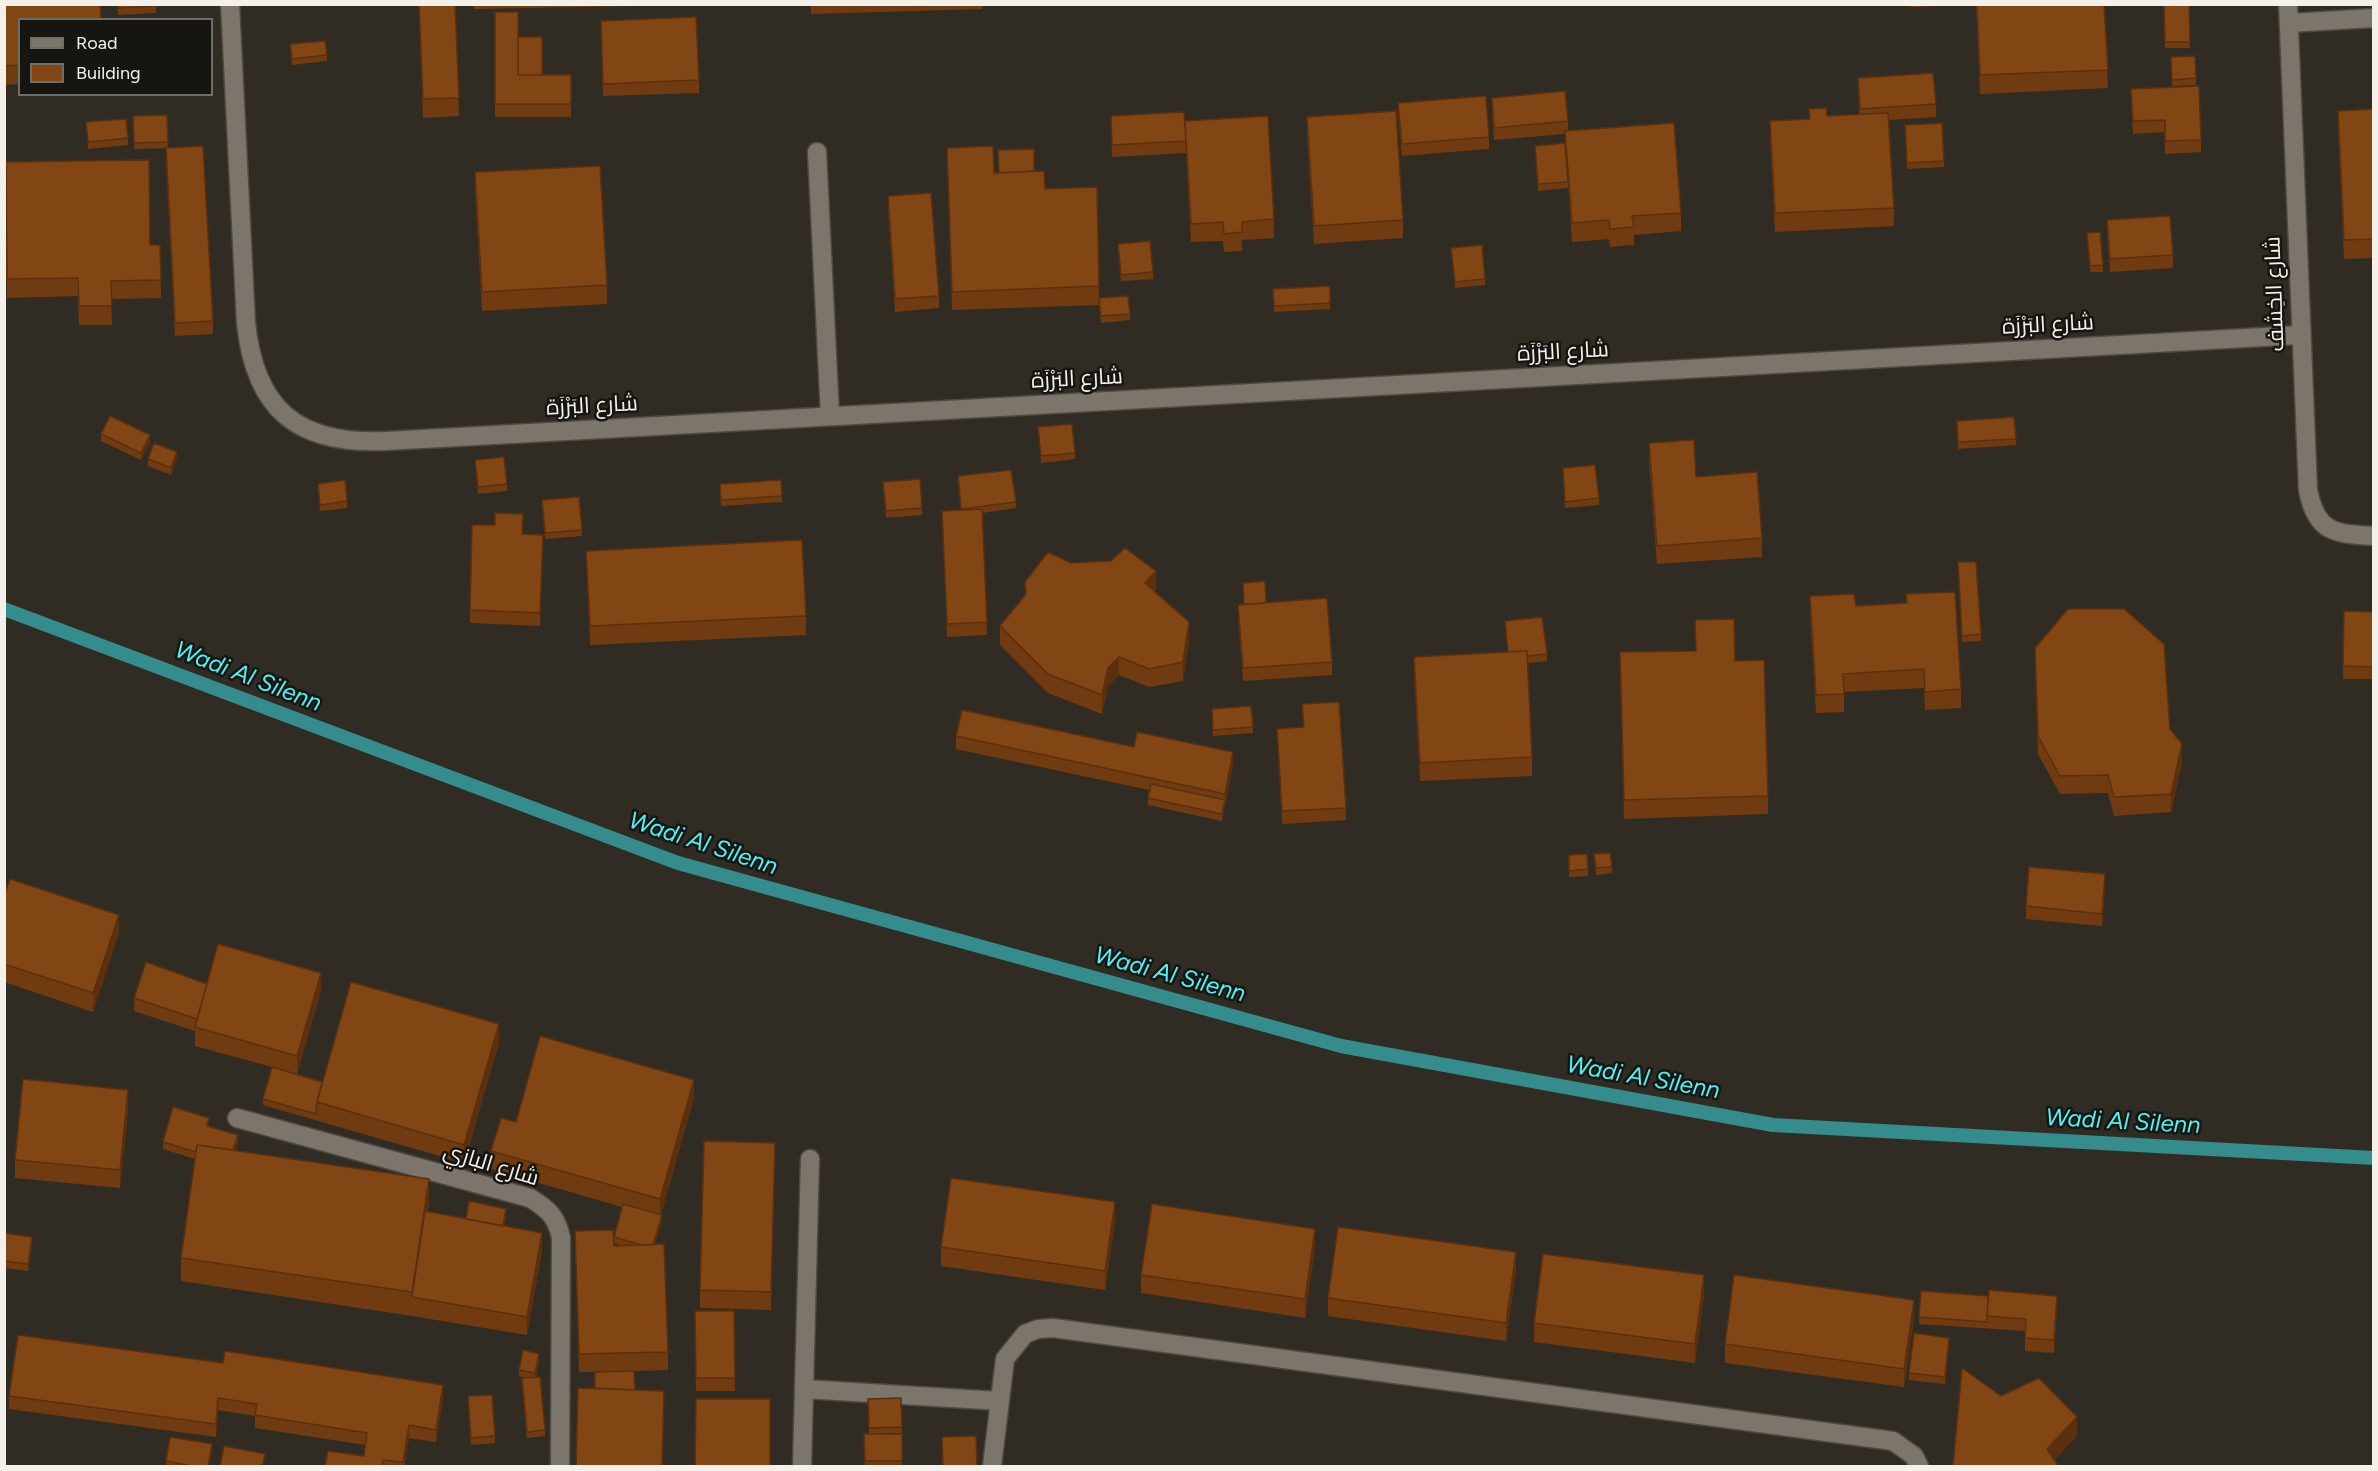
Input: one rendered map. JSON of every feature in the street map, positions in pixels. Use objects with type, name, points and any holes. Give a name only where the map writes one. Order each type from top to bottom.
[{"type":"street","name":"شارع البَرْزَة","points":[[230,4],[248,344],[259,382],[269,400],[282,414],[321,434],[363,442],[2300,335]]},
{"type":"street","points":[[2289,14],[2373,18]]},
{"type":"street","name":"شارع الخِشف","points":[[2289,14],[2300,335],[2311,506],[2318,520],[2330,530],[2347,535],[2373,536]]},
{"type":"street","points":[[817,152],[830,416]]},
{"type":"street","name":"شارع البازي","points":[[237,1118],[530,1198],[551,1212],[558,1224],[561,1238],[560,1467]]},
{"type":"street","points":[[802,1467],[810,1159]]},
{"type":"street","points":[[992,1467],[1005,1359],[1024,1334],[1038,1329],[1053,1328],[1893,1441],[1914,1456],[1919,1467]]},
{"type":"street","points":[[804,1389],[1000,1401]]},
{"type":"building","points":[[4,4],[100,4],[101,18],[18,18],[18,65],[4,66]]},
{"type":"building","points":[[118,4],[156,4],[156,6],[118,8]]},
{"type":"building","points":[[419,4],[455,4],[459,98],[423,99]]},
{"type":"building","points":[[1977,4],[2104,4],[2108,70],[1980,75]]},
{"type":"building","points":[[2164,4],[2189,4],[2190,42],[2165,42]]},
{"type":"building","points":[[495,12],[518,12],[518,75],[571,75],[571,104],[495,104]]},
{"type":"building","points":[[696,17],[699,80],[603,84],[601,21]]},
{"type":"building","points":[[518,37],[542,37],[542,75],[518,75]]},
{"type":"building","points":[[325,41],[327,55],[292,59],[290,44]]},
{"type":"building","points":[[2195,56],[2196,78],[2172,80],[2171,57]]},
{"type":"building","points":[[1933,73],[1936,104],[1860,109],[1858,78]]},
{"type":"building","points":[[2199,86],[2201,140],[2165,141],[2165,120],[2133,121],[2131,89]]},
{"type":"building","points":[[1565,91],[1568,121],[1494,128],[1492,98]]},
{"type":"building","points":[[1486,96],[1489,137],[1402,144],[1398,103]]},
{"type":"building","points":[[1826,108],[1827,116],[1888,113],[1894,208],[1775,213],[1770,121],[1810,119],[1809,109]]},
{"type":"building","points":[[2373,109],[2373,239],[2344,240],[2338,111]]},
{"type":"building","points":[[1396,111],[1403,220],[1314,226],[1307,117]]},
{"type":"building","points":[[1184,112],[1186,141],[1112,145],[1111,116]]},
{"type":"building","points":[[167,115],[168,142],[134,143],[133,116]]},
{"type":"building","points":[[1268,116],[1274,219],[1242,222],[1242,232],[1224,234],[1223,222],[1191,224],[1185,121]]},
{"type":"building","points":[[126,119],[128,138],[88,142],[86,122]]},
{"type":"building","points":[[1674,123],[1681,213],[1632,216],[1634,227],[1610,229],[1609,220],[1572,223],[1565,131]]},
{"type":"building","points":[[1942,123],[1944,161],[1907,163],[1905,125]]},
{"type":"building","points":[[1565,143],[1568,182],[1538,184],[1535,146]]},
{"type":"building","points":[[203,146],[213,321],[175,323],[166,148]]},
{"type":"building","points":[[993,146],[994,173],[1044,171],[1045,189],[1097,187],[1099,286],[952,292],[947,148]]},
{"type":"building","points":[[1034,149],[1034,171],[999,173],[998,150]]},
{"type":"building","points":[[149,160],[150,245],[160,245],[161,280],[111,281],[112,306],[79,306],[78,278],[7,279],[6,162]]},
{"type":"building","points":[[600,166],[607,285],[482,292],[475,172]]},
{"type":"building","points":[[931,193],[939,296],[895,299],[888,196]]},
{"type":"building","points":[[2170,216],[2173,255],[2110,259],[2107,220]]},
{"type":"building","points":[[2100,232],[2103,265],[2090,266],[2087,233]]},
{"type":"building","points":[[1150,241],[1153,272],[1121,275],[1118,244]]},
{"type":"building","points":[[1482,245],[1485,279],[1455,282],[1451,248]]},
{"type":"building","points":[[1330,286],[1330,303],[1274,306],[1273,289]]},
{"type":"building","points":[[1128,296],[1130,314],[1101,316],[1099,298]]},
{"type":"building","points":[[110,416],[150,435],[141,453],[101,434]]},
{"type":"building","points":[[2014,417],[2016,439],[1958,442],[1957,421]]},
{"type":"building","points":[[1072,424],[1075,453],[1041,456],[1038,427]]},
{"type":"building","points":[[1694,440],[1696,477],[1757,472],[1762,538],[1657,546],[1649,443]]},
{"type":"building","points":[[154,443],[177,452],[171,468],[148,459]]},
{"type":"building","points":[[504,457],[507,484],[478,487],[475,460]]},
{"type":"building","points":[[1595,465],[1599,498],[1565,502],[1563,468]]},
{"type":"building","points":[[1011,470],[1016,502],[961,509],[958,476]]},
{"type":"building","points":[[920,479],[922,508],[886,511],[883,482]]},
{"type":"building","points":[[345,480],[347,501],[320,505],[318,484]]},
{"type":"building","points":[[781,480],[782,496],[721,500],[720,484]]},
{"type":"building","points":[[579,497],[582,530],[545,533],[542,500]]},
{"type":"building","points":[[982,509],[987,622],[947,624],[942,511]]},
{"type":"building","points":[[495,513],[523,514],[522,534],[543,535],[540,613],[470,610],[472,525],[495,525]]},
{"type":"building","points":[[802,540],[806,616],[590,626],[586,551]]},
{"type":"building","points":[[1125,548],[1156,571],[1145,583],[1189,622],[1183,662],[1149,669],[1119,657],[1108,668],[1102,695],[1048,674],[1000,626],[1026,594],[1025,582],[1048,552],[1071,563],[1111,561]]},
{"type":"building","points":[[1958,562],[1976,562],[1981,634],[1962,636]]},
{"type":"building","points":[[1265,581],[1266,603],[1244,604],[1243,583]]},
{"type":"building","points":[[1955,592],[1961,689],[1925,692],[1924,669],[1843,674],[1844,694],[1816,695],[1810,596],[1854,594],[1856,606],[1907,603],[1906,594]]},
{"type":"building","points":[[1327,598],[1332,662],[1243,668],[1238,605]]},
{"type":"building","points":[[2068,609],[2124,609],[2164,644],[2170,729],[2182,744],[2171,794],[2114,797],[2108,775],[2060,776],[2038,736],[2035,648]]},
{"type":"building","points":[[2344,611],[2373,612],[2373,667],[2343,666]]},
{"type":"building","points":[[1542,617],[1547,654],[1527,656],[1527,651],[1508,652],[1505,621]]},
{"type":"building","points":[[1734,619],[1735,661],[1764,660],[1768,796],[1624,800],[1620,652],[1696,651],[1695,620]]},
{"type":"building","points":[[1527,651],[1532,757],[1420,763],[1414,657]]},
{"type":"building","points":[[1339,702],[1346,808],[1282,811],[1277,729],[1304,727],[1302,704]]},
{"type":"building","points":[[1251,706],[1253,727],[1213,730],[1212,709]]},
{"type":"building","points":[[962,710],[1134,747],[1137,732],[1233,752],[1225,794],[956,736]]},
{"type":"building","points":[[1151,784],[1225,800],[1222,814],[1148,798]]},
{"type":"building","points":[[1610,853],[1612,867],[1596,868],[1594,854]]},
{"type":"building","points":[[1587,854],[1588,869],[1569,871],[1569,855]]},
{"type":"building","points":[[2029,867],[2105,874],[2102,914],[2026,906]]},
{"type":"building","points":[[10,879],[119,915],[93,993],[4,964],[4,896]]},
{"type":"building","points":[[218,944],[321,973],[297,1056],[195,1027]]},
{"type":"building","points":[[146,962],[207,984],[197,1019],[134,998]]},
{"type":"building","points":[[351,982],[499,1024],[464,1145],[317,1102]]},
{"type":"building","points":[[540,1036],[694,1080],[660,1199],[491,1151],[501,1118],[516,1122]]},
{"type":"building","points":[[272,1067],[322,1082],[316,1114],[263,1099]]},
{"type":"building","points":[[23,1079],[128,1090],[120,1170],[15,1160]]},
{"type":"building","points":[[173,1107],[209,1118],[207,1126],[238,1135],[233,1150],[197,1145],[196,1152],[163,1142]]},
{"type":"building","points":[[704,1141],[775,1143],[771,1292],[700,1290]]},
{"type":"building","points":[[197,1145],[429,1179],[412,1292],[181,1258]]},
{"type":"building","points":[[951,1178],[1115,1202],[1105,1271],[941,1247]]},
{"type":"building","points":[[469,1201],[506,1209],[503,1226],[466,1219]]},
{"type":"building","points":[[623,1204],[662,1215],[653,1245],[642,1245],[614,1237]]},
{"type":"building","points":[[1152,1204],[1315,1229],[1305,1299],[1141,1275]]},
{"type":"building","points":[[425,1211],[542,1233],[527,1317],[412,1297]]},
{"type":"building","points":[[1338,1227],[1516,1252],[1506,1323],[1328,1298]]},
{"type":"building","points":[[613,1230],[614,1246],[664,1244],[668,1352],[579,1354],[575,1231]]},
{"type":"building","points":[[4,1233],[32,1237],[28,1264],[4,1261]]},
{"type":"building","points":[[1543,1254],[1704,1275],[1695,1344],[1534,1323]]},
{"type":"building","points":[[1734,1275],[1914,1300],[1904,1369],[1725,1344]]},
{"type":"building","points":[[1989,1290],[2057,1296],[2054,1340],[2025,1338],[2026,1319],[1987,1316]]},
{"type":"building","points":[[1921,1291],[1988,1296],[1987,1322],[1919,1317]]},
{"type":"building","points":[[695,1311],[734,1311],[735,1378],[696,1378]]},
{"type":"building","points":[[1914,1333],[1949,1338],[1945,1377],[1909,1373]]},
{"type":"building","points":[[18,1335],[223,1363],[225,1351],[443,1385],[436,1430],[409,1425],[403,1462],[383,1460],[382,1467],[325,1467],[328,1451],[364,1456],[367,1433],[255,1415],[257,1404],[218,1398],[216,1424],[9,1396]]},
{"type":"building","points":[[523,1350],[539,1354],[535,1373],[519,1370]]},
{"type":"building","points":[[1962,1368],[2001,1396],[2039,1378],[2077,1417],[2047,1449],[2059,1467],[1953,1467]]},
{"type":"building","points":[[634,1371],[635,1390],[595,1388],[595,1372]]},
{"type":"building","points":[[540,1377],[545,1430],[527,1432],[522,1378]]},
{"type":"building","points":[[578,1388],[664,1391],[662,1467],[576,1467]]},
{"type":"building","points":[[492,1395],[495,1436],[471,1438],[468,1396]]},
{"type":"building","points":[[901,1398],[902,1427],[869,1428],[868,1399]]},
{"type":"building","points":[[696,1399],[770,1399],[770,1467],[695,1467]]},
{"type":"building","points":[[864,1434],[902,1434],[902,1461],[865,1461]]},
{"type":"building","points":[[976,1436],[977,1467],[943,1467],[942,1437]]},
{"type":"building","points":[[170,1437],[212,1444],[208,1467],[166,1461]]},
{"type":"building","points":[[224,1446],[265,1454],[262,1467],[220,1467]]},
{"type":"waterway","name":"Wadi Al Silenn","points":[[4,609],[678,863],[1341,1046],[1773,1125],[2374,1158]]}]
